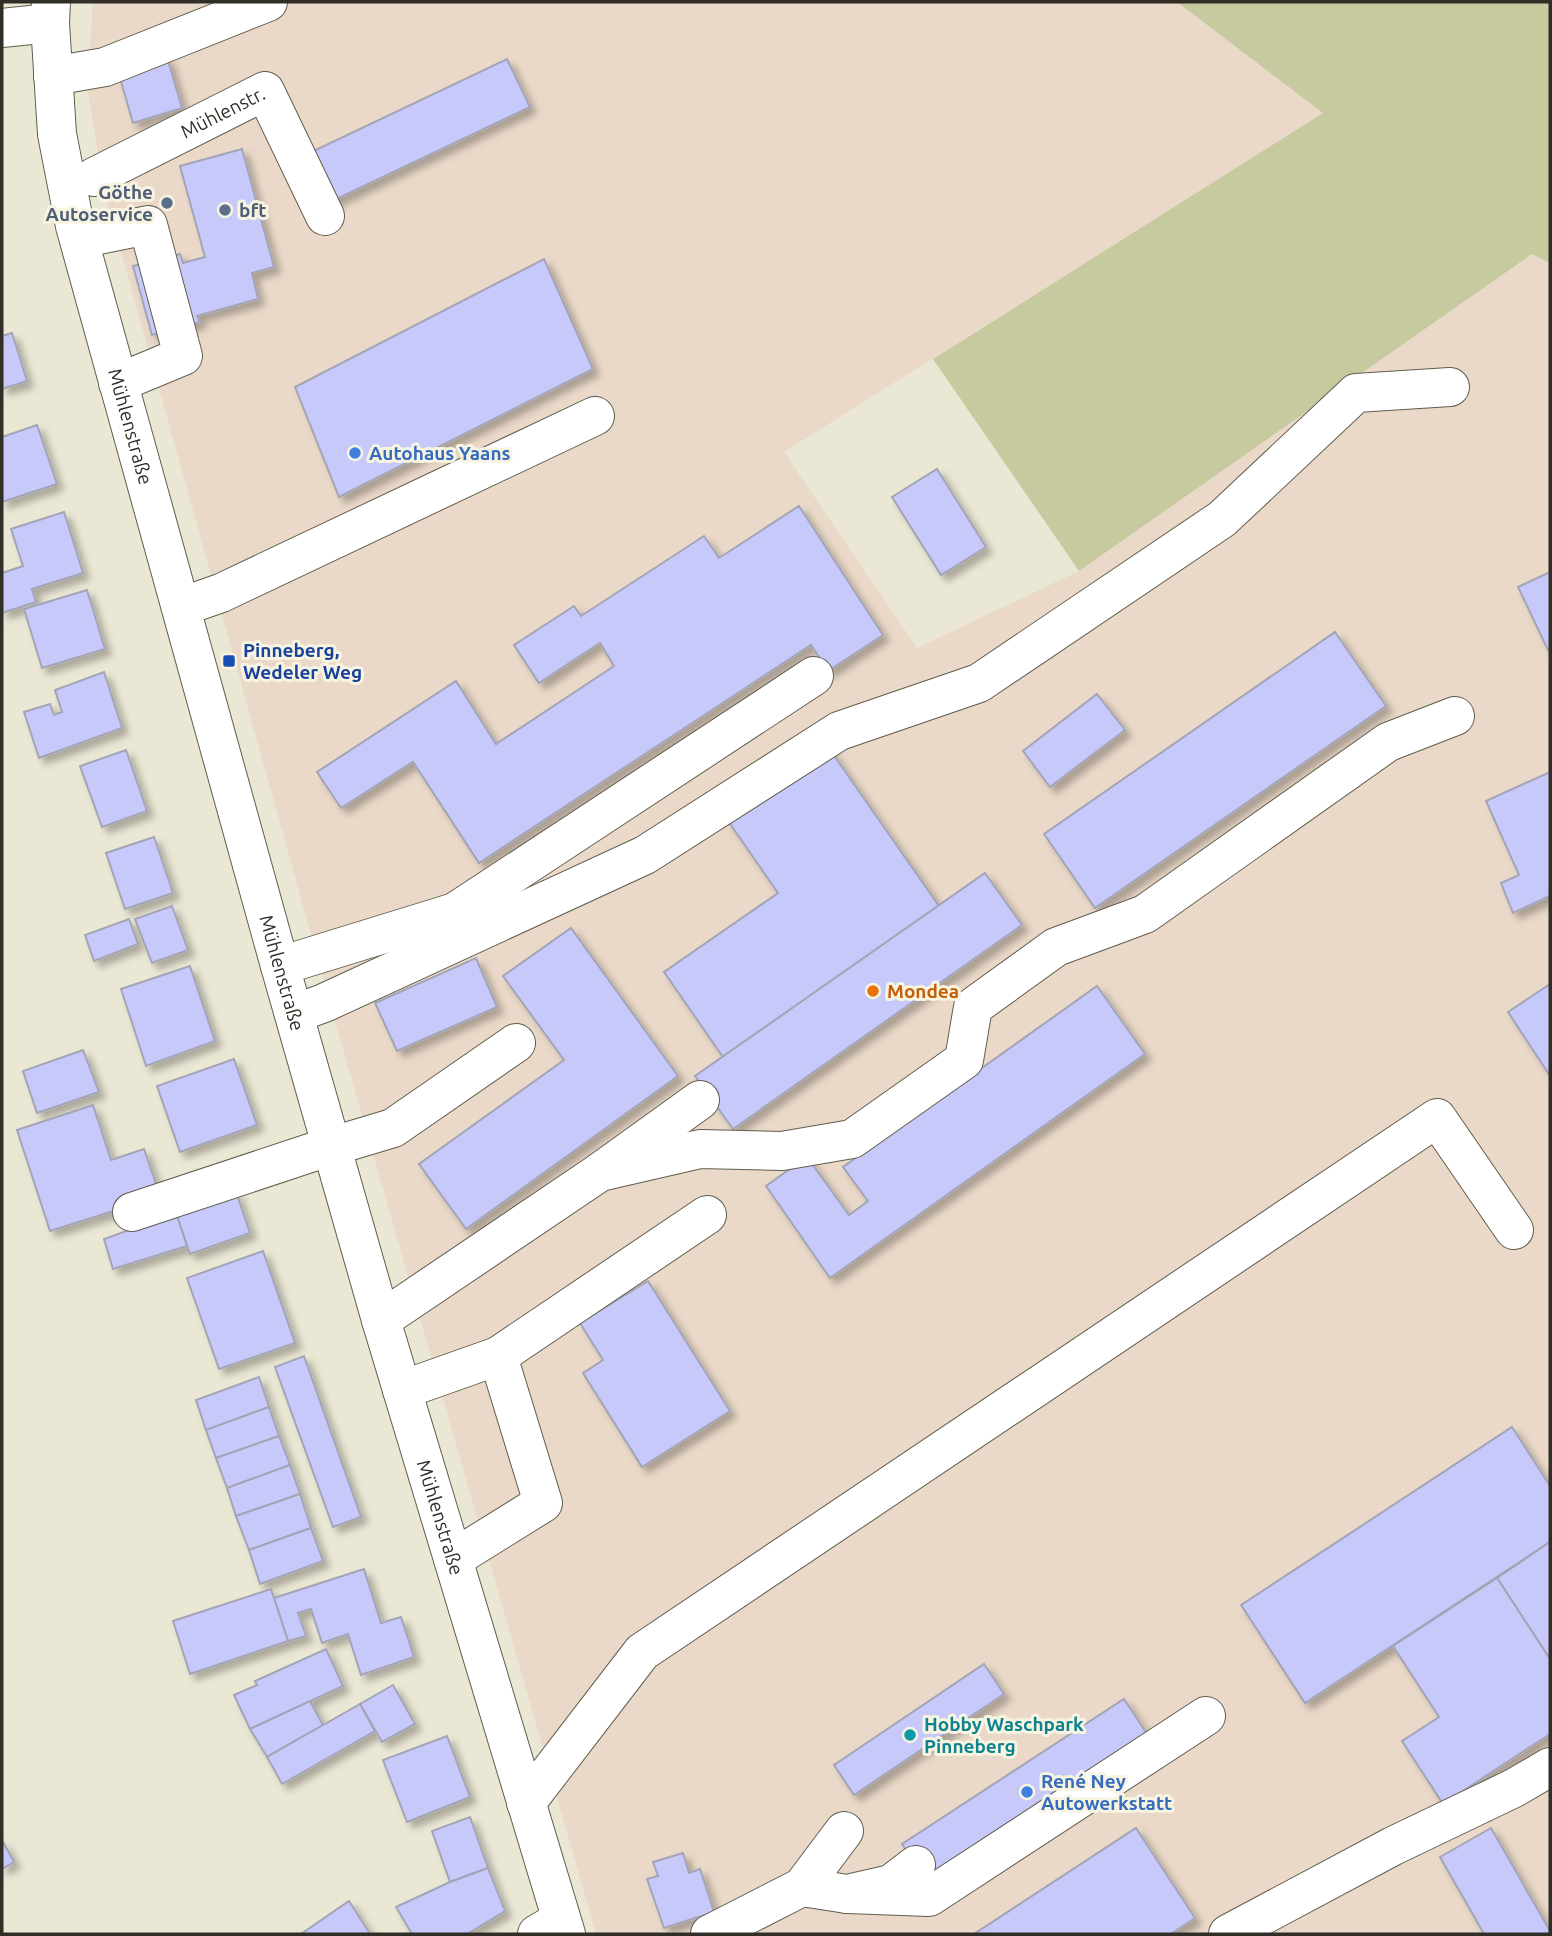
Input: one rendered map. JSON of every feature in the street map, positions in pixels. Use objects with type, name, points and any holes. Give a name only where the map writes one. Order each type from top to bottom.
[{"type":"main road","points":[[53,76],[106,67],[268,2]]},
{"type":"main road","points":[[2,28],[51,12]]},
{"type":"main road","name":"Mühlenstraße","points":[[51,12],[57,134],[79,239],[331,1146],[526,1803],[555,1929]]},
{"type":"main road","name":"Mühlenstr.","points":[[94,177],[265,91],[325,216]]},
{"type":"main road","points":[[79,239],[148,225],[183,356],[118,383]]},
{"type":"main road","points":[[294,1014],[324,1003],[645,855],[839,731],[979,683],[1222,519],[1356,393],[1450,387]]},
{"type":"main road","points":[[181,607],[221,593],[595,416]]},
{"type":"main road","points":[[280,966],[455,912],[814,676]]},
{"type":"main road","points":[[600,1172],[700,1149],[782,1151],[852,1139],[964,1060],[973,1007],[1056,947],[1145,915],[1388,742],[1455,716]]},
{"type":"main road","points":[[132,1212],[393,1128],[516,1043]]},
{"type":"main road","points":[[381,1320],[600,1172],[700,1100]]},
{"type":"main road","points":[[526,1803],[642,1653],[1437,1118],[1514,1230]]},
{"type":"main road","points":[[402,1390],[498,1356],[708,1215]]},
{"type":"main road","points":[[453,1559],[543,1503],[498,1356]]},
{"type":"main road","points":[[802,1886],[847,1894],[929,1897],[1206,1716]]},
{"type":"main road","points":[[1228,1934],[1550,1767]]},
{"type":"main road","points":[[710,1934],[802,1886],[844,1831]]},
{"type":"main road","points":[[847,1894],[891,1884],[916,1865]]},
{"type":"shaded area","points":[[93,2],[1177,2],[1324,113],[784,452],[917,648],[1079,571],[1532,254],[1550,263],[1550,1934],[596,1934],[335,1021],[103,187],[87,85]]},
{"type":"green space","points":[[1177,2],[1550,2],[1550,263],[1532,254],[1079,571],[933,359],[1323,113]]},
{"type":"building","points":[[167,57],[182,108],[133,123],[118,71]]},
{"type":"building","points":[[507,59],[530,107],[324,205],[301,157]]},
{"type":"building","name":"bft","points":[[242,149],[274,267],[252,273],[258,299],[197,316],[200,322],[152,335],[133,266],[180,254],[183,263],[205,257],[180,166]]},
{"type":"building","points":[[544,259],[593,369],[339,497],[295,387]]},
{"type":"building","points":[[12,333],[27,381],[2,389],[2,336]]},
{"type":"building","points":[[37,425],[57,484],[2,502],[2,437]]},
{"type":"building","points":[[937,469],[986,547],[941,575],[892,497]]},
{"type":"building","points":[[799,506],[883,635],[828,671],[811,645],[479,863],[413,762],[341,808],[317,772],[456,681],[496,744],[614,666],[600,643],[539,683],[514,645],[574,606],[581,616],[704,536],[719,558]]},
{"type":"building","points":[[64,512],[83,573],[32,589],[36,602],[2,613],[2,573],[23,566],[11,529]]},
{"type":"building","points":[[1550,572],[1550,649],[1548,650],[1518,587]]},
{"type":"building","points":[[87,590],[105,649],[42,668],[24,609]]},
{"type":"building","points":[[1335,632],[1386,706],[1095,908],[1044,834]]},
{"type":"building","points":[[104,672],[122,728],[39,758],[24,712],[50,704],[54,715],[62,712],[55,690]]},
{"type":"building","points":[[1097,694],[1125,730],[1050,787],[1023,751]]},
{"type":"building","points":[[828,747],[939,906],[723,1057],[664,972],[778,893],[726,818]]},
{"type":"building","points":[[126,750],[147,811],[102,827],[80,766]]},
{"type":"building","points":[[1550,772],[1550,896],[1513,913],[1501,883],[1519,875],[1486,801]]},
{"type":"building","points":[[154,837],[173,893],[125,909],[106,853]]},
{"type":"building","name":"Mondea","points":[[985,873],[1022,925],[733,1129],[695,1076]]},
{"type":"building","points":[[172,906],[188,950],[152,963],[135,919]]},
{"type":"building","points":[[129,919],[138,944],[94,961],[85,935]]},
{"type":"building","points":[[571,928],[678,1076],[466,1229],[419,1164],[564,1060],[503,976]]},
{"type":"building","points":[[476,958],[497,1007],[397,1051],[375,1003]]},
{"type":"building","points":[[190,966],[215,1041],[146,1066],[121,989]]},
{"type":"building","points":[[1550,984],[1550,1076],[1508,1012]]},
{"type":"building","points":[[1097,986],[1145,1054],[830,1278],[766,1186],[807,1157],[849,1215],[868,1201],[843,1167]]},
{"type":"building","points":[[83,1050],[99,1092],[37,1113],[23,1071]]},
{"type":"building","points":[[234,1059],[257,1125],[180,1152],[157,1086]]},
{"type":"building","points":[[93,1105],[111,1160],[144,1149],[157,1187],[123,1208],[50,1231],[17,1130]]},
{"type":"building","points":[[236,1192],[250,1233],[190,1254],[176,1213]]},
{"type":"building","points":[[176,1213],[187,1246],[113,1269],[104,1239]]},
{"type":"building","points":[[263,1251],[295,1343],[219,1369],[187,1278]]},
{"type":"building","points":[[648,1281],[730,1411],[642,1467],[583,1373],[603,1360],[580,1323]]},
{"type":"building","points":[[304,1356],[361,1517],[333,1527],[275,1367]]},
{"type":"building","points":[[259,1377],[269,1407],[206,1430],[196,1400]]},
{"type":"building","points":[[269,1407],[279,1436],[216,1458],[206,1430]]},
{"type":"building","points":[[1512,1427],[1550,1486],[1550,1542],[1305,1703],[1241,1605]]},
{"type":"building","points":[[279,1436],[290,1465],[227,1488],[216,1458]]},
{"type":"building","points":[[290,1465],[300,1494],[236,1516],[227,1488]]},
{"type":"building","points":[[300,1494],[311,1528],[249,1550],[236,1516]]},
{"type":"building","points":[[311,1528],[323,1561],[260,1584],[249,1550]]},
{"type":"building","points":[[1550,1542],[1550,1659],[1497,1578]]},
{"type":"building","points":[[364,1569],[381,1623],[401,1617],[414,1657],[361,1675],[348,1634],[322,1643],[311,1609],[298,1613],[306,1636],[288,1641],[274,1598]]},
{"type":"building","points":[[1497,1578],[1550,1659],[1550,1734],[1443,1804],[1402,1741],[1439,1717],[1393,1646]]},
{"type":"building","points":[[271,1589],[288,1641],[190,1674],[173,1621]]},
{"type":"building","points":[[326,1649],[343,1686],[250,1729],[234,1695],[257,1685],[255,1681]]},
{"type":"building","name":"Hobby Waschpark Pinneberg","points":[[984,1664],[1004,1694],[854,1795],[834,1765]]},
{"type":"building","points":[[393,1685],[415,1724],[382,1742],[360,1704]]},
{"type":"building","name":"René Ney Autowerkstatt","points":[[1124,1699],[1151,1740],[929,1885],[902,1844]]},
{"type":"building","points":[[310,1701],[323,1725],[267,1757],[250,1729]]},
{"type":"building","points":[[360,1704],[375,1731],[282,1784],[267,1757]]},
{"type":"building","points":[[447,1736],[470,1797],[407,1822],[383,1760]]},
{"type":"building","points":[[470,1817],[488,1868],[450,1882],[432,1831]]},
{"type":"building","points":[[1136,1828],[1195,1918],[1171,1934],[974,1934]]},
{"type":"building","points":[[1491,1828],[1550,1934],[1484,1934],[1440,1857]]},
{"type":"building","points":[[2,1840],[14,1862],[2,1869]]},
{"type":"building","points":[[683,1853],[689,1873],[700,1869],[714,1912],[664,1928],[647,1879],[658,1876],[653,1862]]},
{"type":"building","points":[[488,1868],[505,1911],[467,1934],[412,1934],[396,1907]]},
{"type":"building","points":[[349,1901],[370,1934],[301,1934]]},
{"type":"place","name":"Göthe Autoservice","points":[[167,203]]},
{"type":"place","name":"bft","points":[[225,210]]},
{"type":"place","name":"Autohaus Yaans","points":[[355,453]]},
{"type":"place","name":"Pinneberg, Wedeler Weg","points":[[229,661]]},
{"type":"place","name":"Mondea","points":[[873,991]]},
{"type":"place","name":"Hobby Waschpark Pinneberg","points":[[910,1735]]},
{"type":"place","name":"René Ney Autowerkstatt","points":[[1027,1792]]}]
